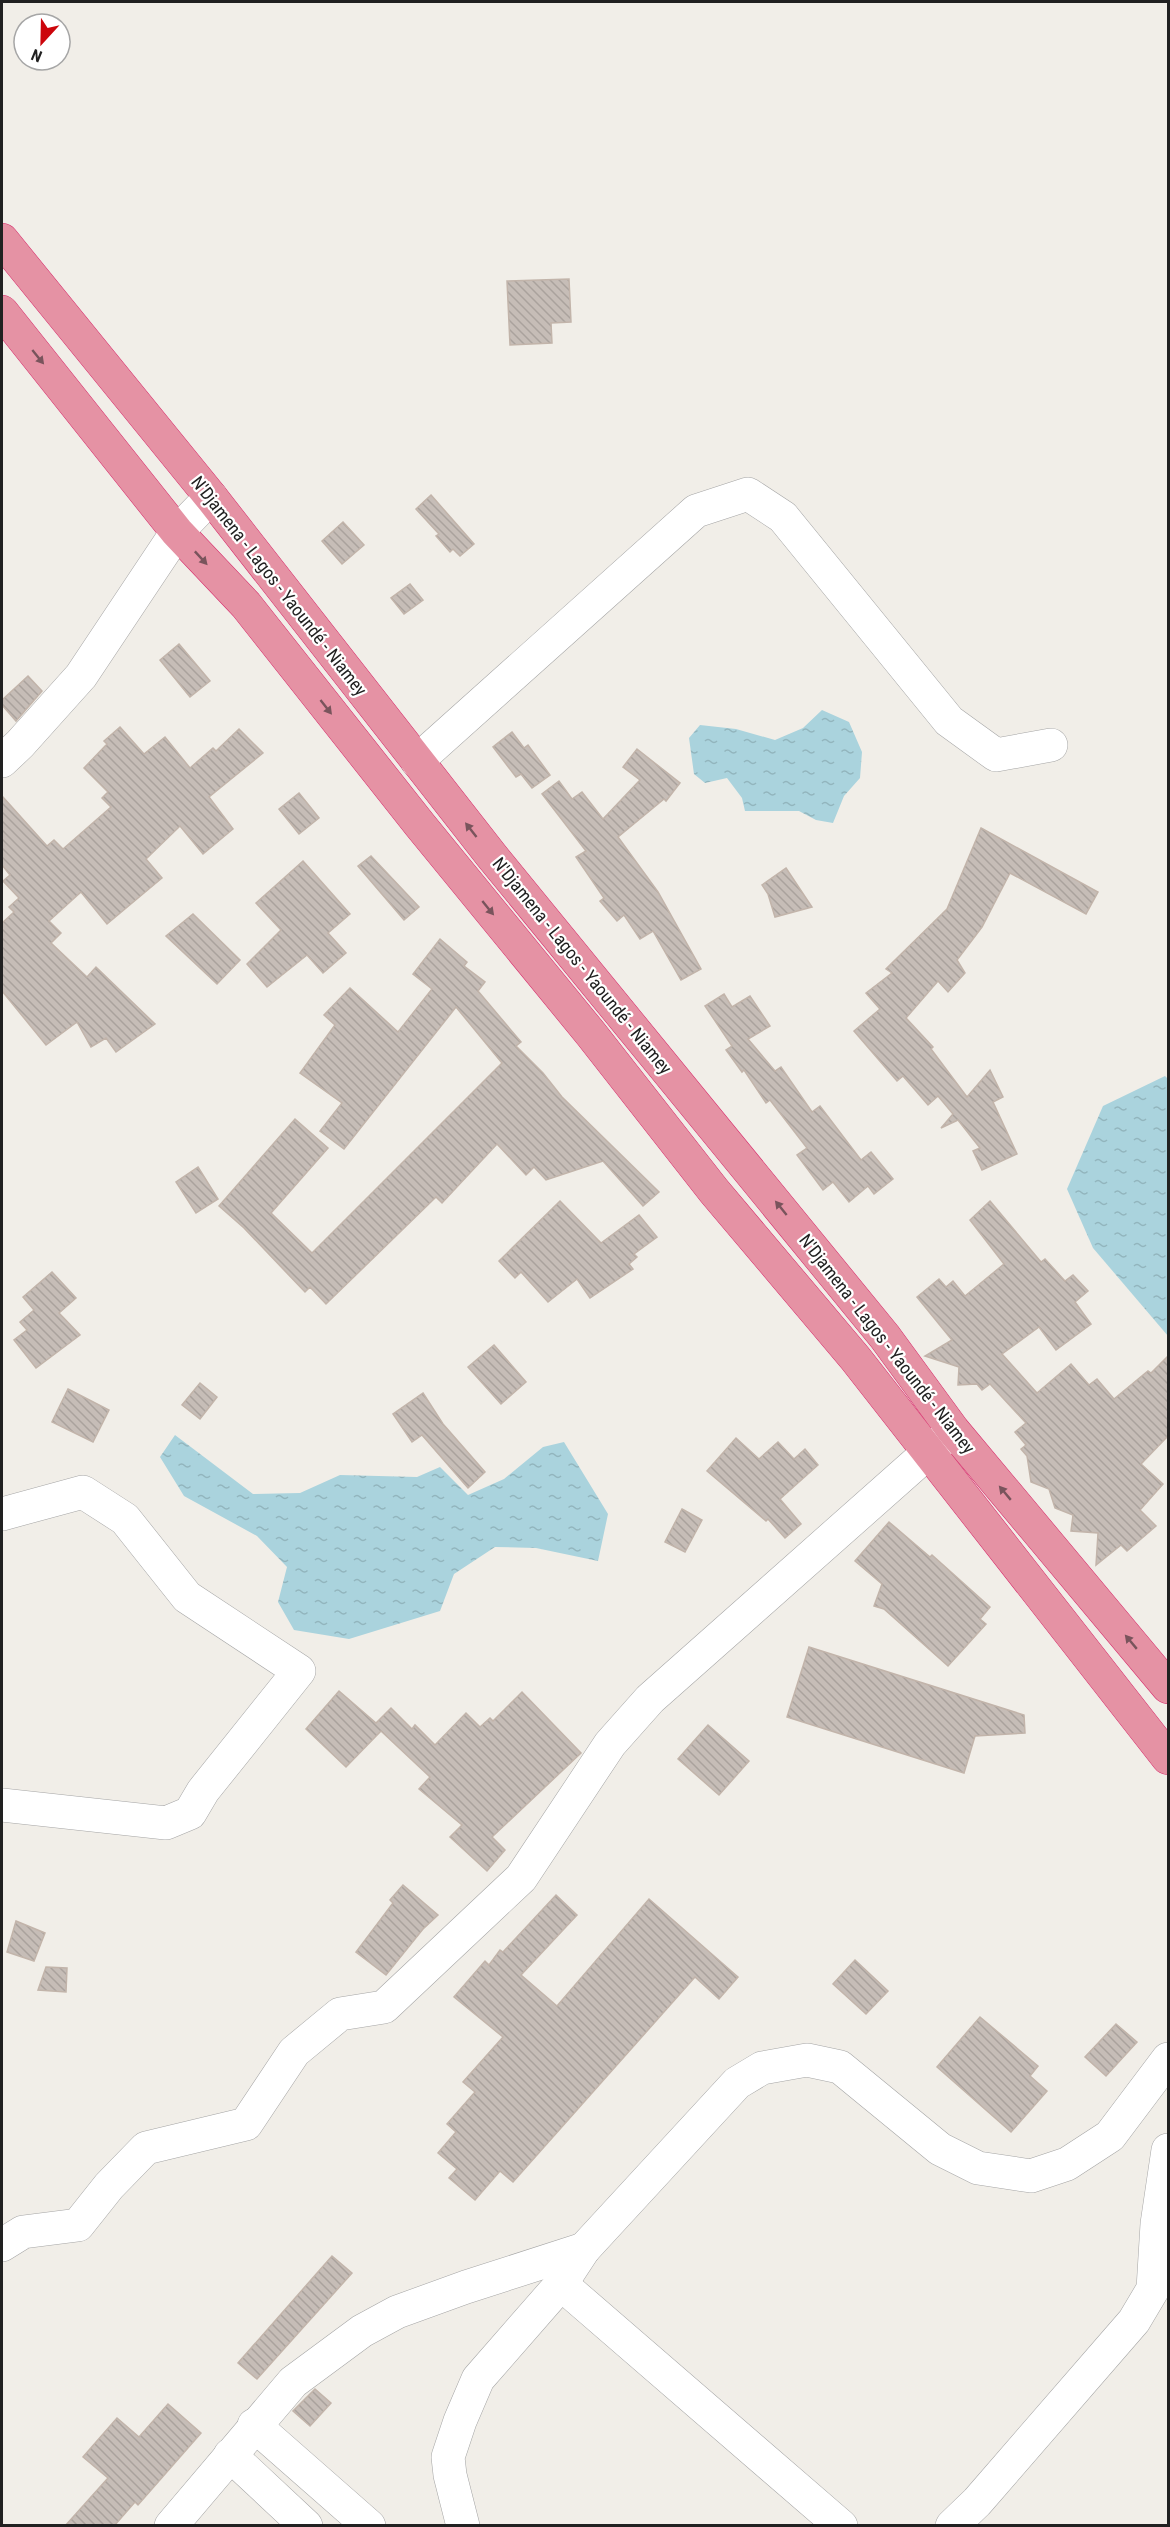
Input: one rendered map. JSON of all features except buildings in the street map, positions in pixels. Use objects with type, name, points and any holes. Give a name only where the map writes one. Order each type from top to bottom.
[{"type":"highway","name":"N'Djamena - Lagos - Yaoundé - Niamey","points":[[2,240],[211,497],[491,855],[885,1337],[953,1430],[1168,1687]]},
{"type":"highway","name":"N'Djamena - Lagos - Yaoundé - Niamey","points":[[2,312],[177,532],[246,605],[405,806],[591,1034],[714,1191],[855,1358],[1168,1758]]},
{"type":"street","points":[[417,761],[696,511],[748,494],[783,517],[949,720],[996,755],[1051,745]]},
{"type":"street","points":[[2,761],[81,676],[177,532],[211,497]]},
{"type":"street","points":[[2,2245],[23,2232],[78,2225],[109,2186],[146,2148],[246,2124],[294,2052],[340,2014],[384,2007],[521,1878],[610,1744],[650,1699],[929,1454],[953,1430]]},
{"type":"street","points":[[2,1514],[83,1492],[125,1519],[188,1598],[299,1671],[203,1791],[190,1813],[165,1823],[2,1805]]},
{"type":"street","points":[[463,2526],[450,2475],[448,2457],[478,2379],[561,2284],[584,2249],[737,2083],[762,2068],[807,2060],[840,2067],[940,2149],[978,2168],[1031,2176],[1067,2164],[1110,2136],[1168,2059]]},
{"type":"street","points":[[952,2526],[977,2502],[1134,2321],[1153,2289],[1157,2224],[1168,2150]]},
{"type":"street","points":[[171,2526],[254,2425],[293,2382],[362,2331],[397,2312],[466,2286],[584,2249]]},
{"type":"street","points":[[561,2284],[841,2526]]},
{"type":"street","points":[[254,2425],[369,2526]]},
{"type":"street","points":[[230,2455],[306,2526]]},
{"type":"water","points":[[822,710],[849,722],[862,752],[860,778],[844,796],[833,823],[816,820],[799,811],[745,811],[742,798],[727,778],[705,783],[694,774],[689,738],[700,725],[736,729],[775,740],[803,728]]},
{"type":"water","points":[[1165,1076],[1168,1079],[1168,1336],[1093,1248],[1067,1189],[1103,1106]]},
{"type":"water","points":[[175,1435],[253,1494],[300,1493],[340,1475],[417,1477],[440,1467],[468,1495],[504,1479],[543,1447],[564,1442],[608,1514],[598,1561],[536,1548],[495,1547],[454,1574],[440,1611],[349,1639],[294,1630],[278,1602],[287,1567],[257,1536],[184,1496],[160,1457]]}]
